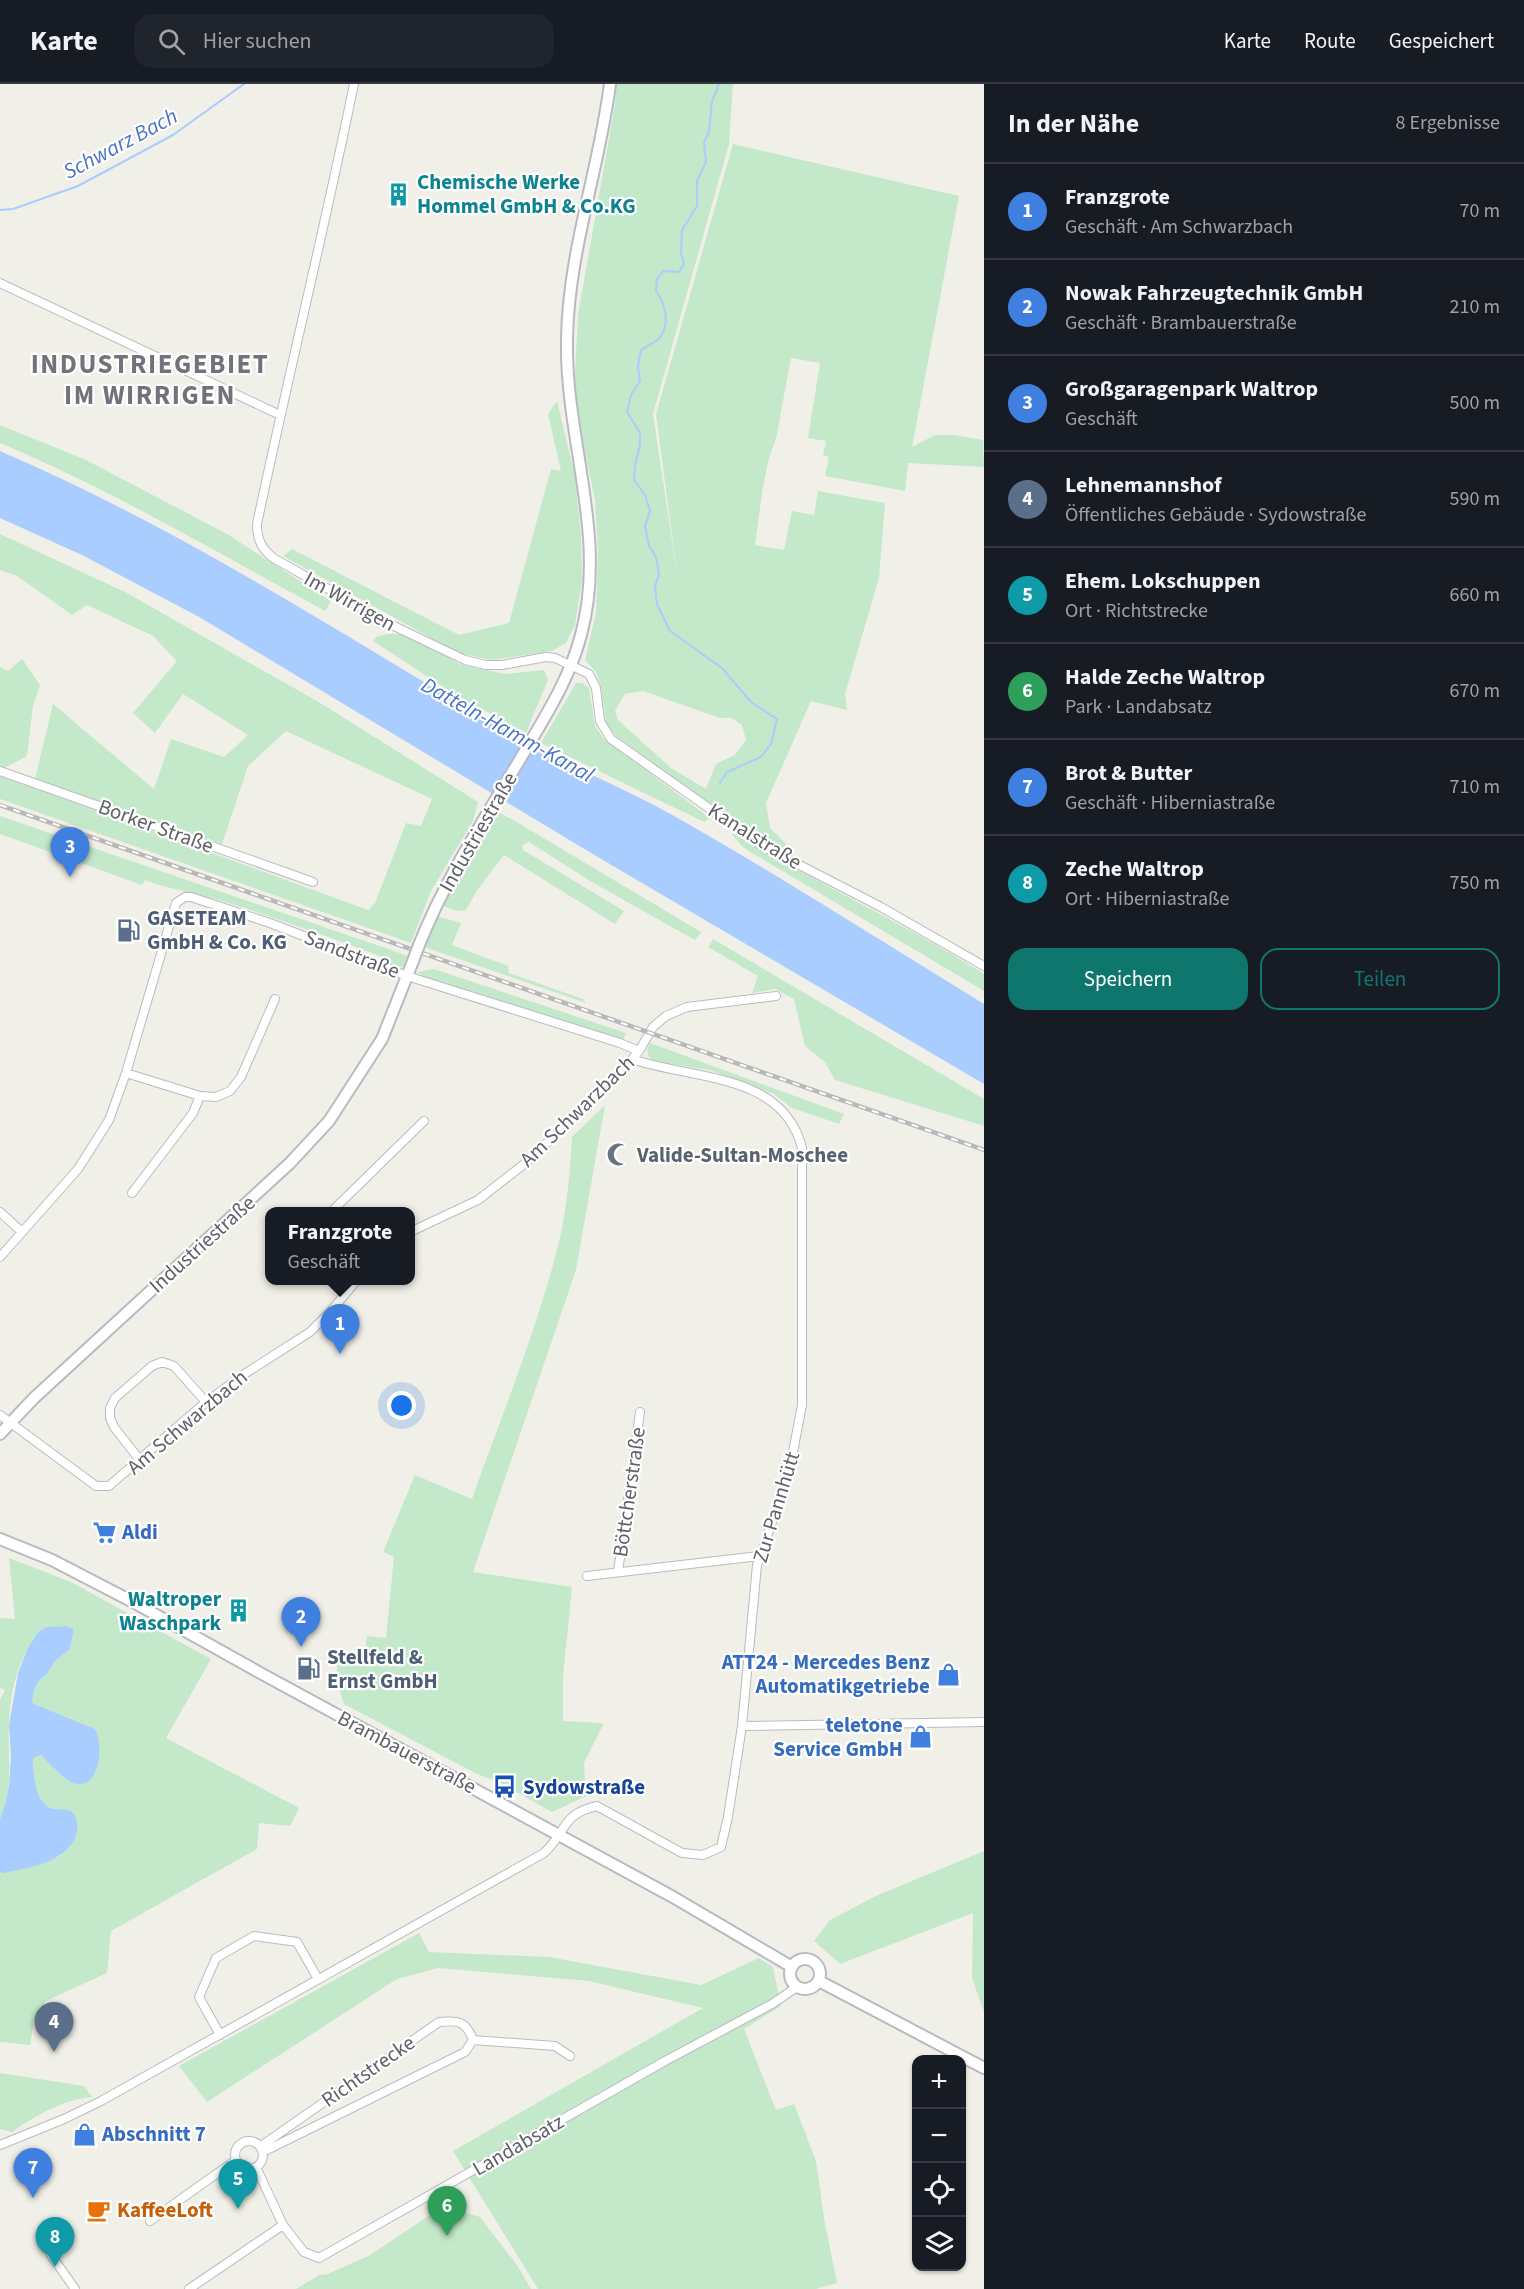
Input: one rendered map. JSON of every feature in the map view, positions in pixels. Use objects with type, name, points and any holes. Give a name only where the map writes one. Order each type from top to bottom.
[{"type":"main road","name":"Industriestraße","points":[[0,1434],[68,1366],[290,1163],[329,1121],[382,1039],[445,886],[560,693],[572,665],[586,612],[591,558],[587,506],[568,386],[568,309],[610,84]]},
{"type":"main road","name":"Brambauerstraße","points":[[0,1530],[18,1545]]},
{"type":"main road","name":"Brambauerstraße","points":[[0,1539],[18,1545],[113,1591],[274,1681],[683,1902],[792,1967]]},
{"type":"main road","points":[[798,1960],[811,1960],[819,1967],[819,1981],[810,1989],[797,1987],[790,1977],[792,1967],[798,1960]]},
{"type":"main road","points":[[819,1981],[984,2068]]},
{"type":"street","name":"Im Wirrigen","points":[[354,84],[332,194],[257,524],[259,540],[267,553],[396,627],[465,660],[502,665],[546,657],[572,665]]},
{"type":"street","points":[[0,283],[280,415]]},
{"type":"street","name":"Kanalstraße","points":[[572,665],[589,674],[593,681],[598,697],[600,721],[611,739],[761,845],[881,907],[984,966]]},
{"type":"street","name":"Borker Straße","points":[[0,771],[313,882]]},
{"type":"street","name":"Sandstraße","points":[[0,1257],[78,1169],[109,1120],[126,1073],[176,903],[185,897],[270,923],[407,976],[621,1043],[639,1051]]},
{"type":"street","name":"Am Schwarzbach","points":[[415,1230],[478,1200],[519,1167],[617,1076],[639,1051],[653,1027],[674,1011],[687,1007],[776,996]]},
{"type":"street","points":[[126,1073],[200,1096],[216,1097],[230,1091],[241,1077],[275,999]]},
{"type":"street","name":"Zur Pannhütt","points":[[559,1834],[566,1823],[581,1809],[597,1806],[682,1853],[703,1856],[720,1846],[728,1816],[742,1726],[754,1586],[759,1556],[789,1473],[802,1406],[802,1148],[794,1124],[787,1113],[775,1102],[760,1094],[718,1078],[632,1059]]},
{"type":"street","points":[[132,1193],[193,1113],[200,1096]]},
{"type":"street","points":[[336,1207],[424,1121]]},
{"type":"street","points":[[0,1212],[22,1232]]},
{"type":"street","name":"Am Schwarzbach","points":[[9,1423],[100,1488],[109,1486],[206,1402],[309,1332],[354,1285]]},
{"type":"street","points":[[139,1459],[114,1427],[110,1413],[116,1398],[152,1366],[162,1362],[174,1366],[206,1402]]},
{"type":"street","name":"Böttcherstraße","points":[[618,1572],[640,1412]]},
{"type":"street","points":[[0,1415],[9,1423]]},
{"type":"street","name":"Böttcherstraße","points":[[587,1576],[759,1556]]},
{"type":"street","points":[[742,1726],[984,1722]]},
{"type":"street","points":[[0,2145],[101,2101],[220,2035],[544,1852],[552,1846],[559,1834]]},
{"type":"street","points":[[220,2035],[199,1997],[216,1958],[254,1936],[297,1942],[318,1979]]},
{"type":"street","name":"Landabsatz","points":[[283,2225],[304,2252],[319,2258],[330,2254],[665,2061],[772,2004],[797,1987]]},
{"type":"street","name":"Richtstrecke","points":[[453,2020],[469,2029],[473,2040],[465,2052],[262,2149],[439,2022],[453,2020]]},
{"type":"street","points":[[473,2040],[555,2046],[570,2056]]},
{"type":"street","name":"Richtstrecke","points":[[150,2221],[236,2160],[235,2153],[242,2143],[252,2141],[262,2149]]},
{"type":"street","points":[[236,2160],[245,2168],[256,2167],[262,2161],[262,2149]]},
{"type":"street","points":[[189,2289],[283,2225],[256,2167]]},
{"type":"street","points":[[51,2255],[75,2289]]},
{"type":"green space","points":[[616,84],[733,84],[729,144],[653,414],[677,574],[656,414],[733,144],[959,196],[912,447],[935,435],[954,435],[983,440],[984,467],[908,463],[905,491],[825,476],[829,457],[823,455],[826,441],[808,438],[820,363],[791,358],[776,439],[763,486],[755,545],[784,550],[792,511],[814,515],[818,491],[885,503],[879,578],[845,694],[847,710],[811,701],[766,803],[770,828],[786,844],[781,851],[755,837],[616,736],[606,723],[601,687],[596,672],[585,660],[596,613],[598,552],[595,500],[578,418],[575,373],[578,315],[615,104]],"holes":[[[643,691],[720,718],[731,718],[742,725],[746,740],[735,755],[716,764],[706,789],[671,768],[618,720],[615,711],[625,694]]]},
{"type":"green space","points":[[557,401],[575,476],[581,537],[582,580],[575,625],[566,643],[552,651],[492,660],[458,653],[283,556],[292,549],[459,635],[509,623],[551,469],[561,471],[548,414]]},
{"type":"green space","points":[[0,425],[86,460],[227,534],[331,601],[325,611],[124,502],[0,443]]},
{"type":"green space","points":[[0,534],[127,593],[322,704],[478,802],[473,821],[431,891],[411,943],[0,799],[0,775],[368,910],[375,903],[406,823],[421,826],[432,799],[286,731],[248,766],[222,844],[35,779],[53,704],[154,789],[171,739],[224,757],[248,735],[183,694],[155,733],[133,713],[177,661],[153,636],[87,605],[72,615],[17,576],[0,570]]},
{"type":"green space","points":[[387,634],[409,634],[459,664],[505,674],[544,670],[548,680],[526,733],[456,695],[373,641],[376,637]]},
{"type":"green space","points":[[22,659],[40,685],[33,706],[27,756],[4,768],[0,766],[0,667],[8,671]]},
{"type":"green space","points":[[576,683],[582,683],[589,688],[595,726],[603,738],[710,818],[704,822],[541,743]]},
{"type":"green space","points":[[497,812],[701,932],[695,940],[590,881],[529,842],[523,845],[523,850],[624,911],[615,924],[504,855],[478,889],[466,910],[457,911],[443,906]]},
{"type":"green space","points":[[0,816],[407,956],[403,967],[390,965],[391,960],[215,899],[145,880],[142,885],[0,834]]},
{"type":"green space","points":[[733,832],[984,974],[984,991],[744,848],[732,835]]},
{"type":"green space","points":[[437,916],[461,923],[452,945],[508,966],[509,973],[583,999],[586,1003],[424,947]]},
{"type":"green space","points":[[713,939],[984,1099],[984,1126],[835,1080],[825,1062],[805,1046],[794,999],[775,989],[752,993],[758,976],[708,947]]},
{"type":"green space","points":[[434,969],[626,1033],[623,1041],[429,980],[417,972]]},
{"type":"green space","points":[[650,1043],[844,1114],[839,1124],[792,1108],[774,1094],[713,1071],[655,1061],[649,1057],[647,1050]]},
{"type":"green space","points":[[605,1105],[576,1270],[473,1572],[572,1587],[563,1676],[563,1721],[603,1725],[584,1763],[586,1796],[552,1812],[501,1783],[477,1774],[344,1704],[336,1680],[338,1655],[364,1660],[367,1636],[386,1638],[394,1557],[383,1552],[415,1475],[472,1499],[530,1340],[550,1275],[564,1216],[572,1137]]},
{"type":"green space","points":[[9,1558],[71,1582],[211,1659],[166,1738],[299,1808],[290,1826],[259,1823],[257,1849],[111,1931],[107,1973],[46,2001],[34,2020],[30,2045],[0,2042],[0,1872],[24,1869],[62,1855],[74,1814],[51,1808],[41,1799],[34,1779],[33,1758],[41,1755],[72,1783],[95,1729],[32,1703],[34,1690],[39,1681],[47,1674],[55,1661],[70,1649],[74,1629],[66,1626],[47,1627],[24,1656],[14,1684],[9,1723],[9,1783],[5,1807],[0,1819],[0,1700],[5,1690],[0,1688],[0,1618],[15,1619]]},
{"type":"green space","points":[[984,1851],[984,2012],[972,1978],[973,1913],[840,1964],[814,1941],[830,1920],[878,1895]]},
{"type":"green space","points":[[419,1933],[429,1952],[549,1957],[701,1985],[759,1958],[773,1967],[781,2006],[744,2029],[776,2110],[794,2104],[816,2161],[825,2224],[837,2283],[816,2289],[538,2289],[453,2151],[703,2008],[589,1981],[438,1968],[397,1979],[207,2102],[179,2066]]},
{"type":"green space","points":[[0,2073],[84,2086],[92,2097],[71,2101],[50,2109],[12,2132],[0,2129]]},
{"type":"green space","points":[[455,2209],[480,2217],[517,2265],[531,2289],[296,2289],[319,2275],[328,2274],[370,2255],[430,2215]]},
{"type":"water","points":[[0,451],[67,481],[196,548],[511,734],[683,821],[797,888],[984,1004],[984,1084],[591,853],[201,618],[82,555],[0,518]]},
{"type":"water","points":[[66,1626],[74,1629],[70,1649],[55,1661],[47,1674],[39,1681],[34,1690],[32,1703],[95,1729],[99,1745],[98,1765],[89,1781],[82,1784],[73,1783],[61,1775],[41,1755],[33,1758],[36,1786],[41,1800],[51,1808],[72,1812],[77,1820],[77,1832],[73,1842],[57,1857],[36,1866],[3,1873],[0,1872],[0,1819],[9,1786],[11,1758],[9,1725],[18,1673],[27,1650],[38,1632],[46,1627]]},
{"type":"waterway","name":"Schwarz Bach","points":[[0,210],[13,209],[78,186],[173,135],[244,84]]},
{"type":"waterway","points":[[719,84],[712,101],[709,131],[704,143],[706,162],[697,181],[697,206],[682,230],[681,253],[684,264],[679,272],[663,271],[657,279],[656,291],[662,301],[666,319],[664,330],[659,338],[641,350],[638,366],[640,381],[631,395],[627,412],[640,433],[634,480],[645,495],[650,511],[645,526],[649,546],[656,557],[659,575],[655,586],[657,604],[670,631],[722,668],[751,702],[777,719],[771,744],[761,757],[727,772],[720,783]]},
{"type":"railway","points":[[0,805],[984,1150]]},
{"type":"place","name":"Chemische Werke Hommel GmbH & Co.KG","points":[[399,194]]},
{"type":"place","name":"Großgaragenpark Waltrop","points":[[70,877]]},
{"type":"place","name":"GASETEAM GmbH & Co. KG","points":[[129,930]]},
{"type":"place","name":"Valide-Sultan-Moschee","points":[[619,1155]]},
{"type":"place","name":"Franzgrote","points":[[340,1354]]},
{"type":"place","name":"Aldi","points":[[104,1532]]},
{"type":"place","name":"Waltroper Waschpark","points":[[239,1611]]},
{"type":"place","name":"Nowak Fahrzeugtechnik GmbH","points":[[301,1647]]},
{"type":"place","name":"Stellfeld & Ernst GmbH","points":[[309,1669]]},
{"type":"place","name":"ATT24 - Mercedes Benz Automatikgetriebe","points":[[948,1674]]},
{"type":"place","name":"teletone Service GmbH","points":[[921,1737]]},
{"type":"place","name":"Sydowstraße","points":[[505,1787]]},
{"type":"place","name":"Lehnemannshof","points":[[54,2052]]},
{"type":"place","name":"Abschnitt 7","points":[[84,2134]]},
{"type":"place","name":"Brot & Butter","points":[[33,2198]]},
{"type":"place","name":"Ehem. Lokschuppen","points":[[238,2209]]},
{"type":"place","name":"KaffeeLoft","points":[[99,2210]]},
{"type":"place","name":"Halde Zeche Waltrop","points":[[447,2236]]},
{"type":"place","name":"Zeche Waltrop","points":[[55,2267]]},
{"type":"district","name":"INDUSTRIEGEBIET IM WIRRIGEN","points":[[150,380]]},
{"type":"water label","name":"Datteln-Hamm-Kanal","points":[[508,729]]}]
